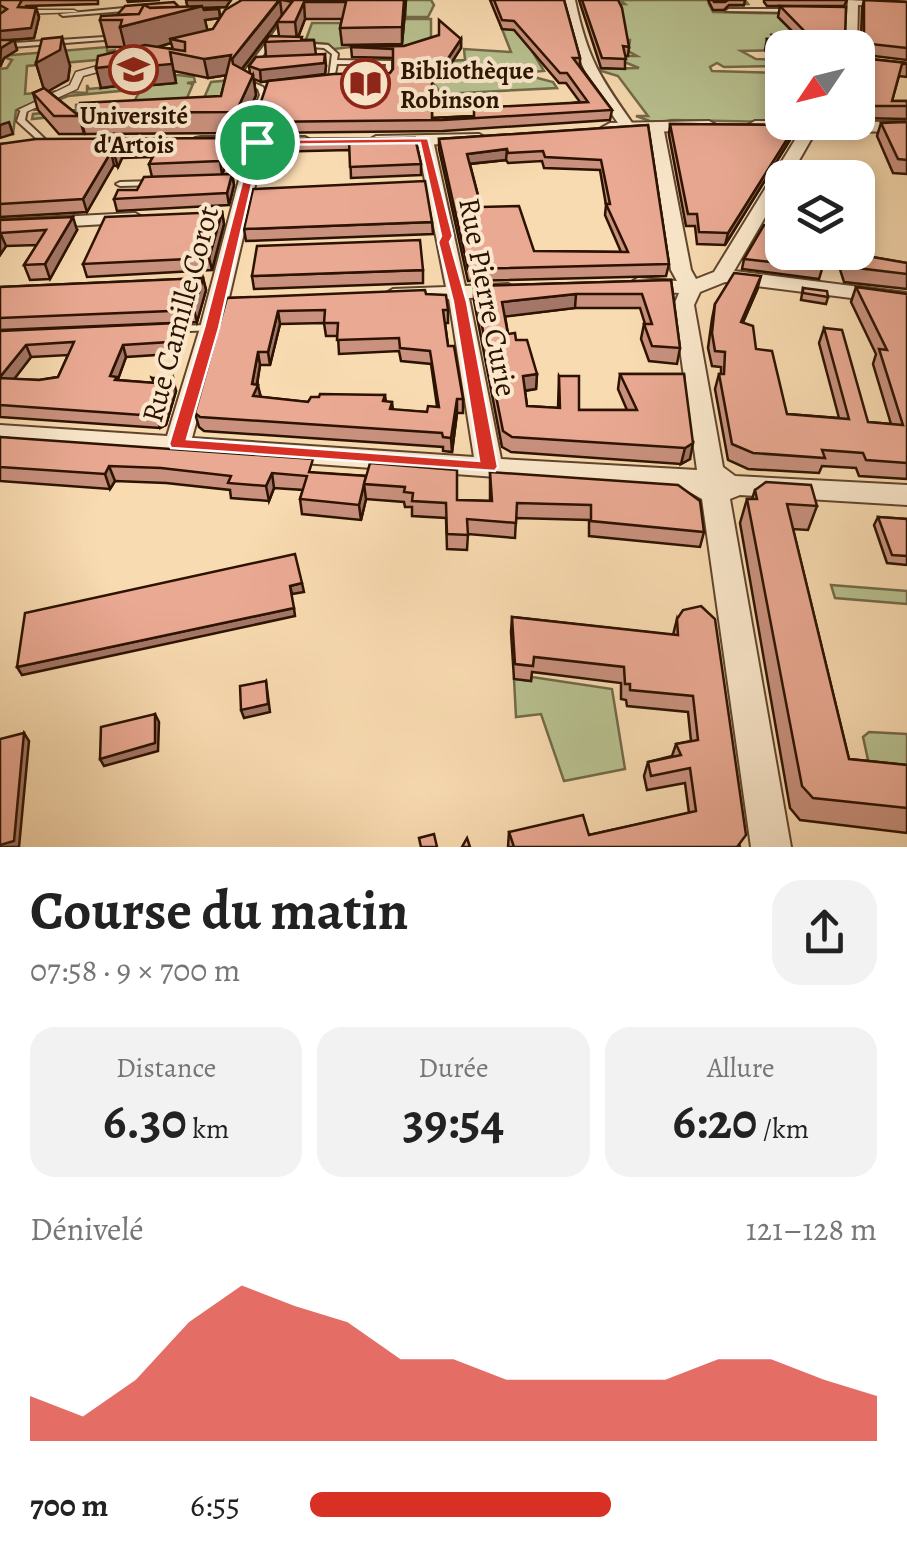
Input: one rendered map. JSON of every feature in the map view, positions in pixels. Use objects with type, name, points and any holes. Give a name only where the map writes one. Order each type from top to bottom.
[{"type":"street","points":[[570,0],[575,39],[591,70],[638,123],[681,270],[691,288]]},
{"type":"street","points":[[850,6],[907,6]]},
{"type":"street","points":[[26,12],[52,7],[74,12]]},
{"type":"street","points":[[22,110],[74,90],[79,74],[130,61]]},
{"type":"street","points":[[584,131],[638,123],[765,127]]},
{"type":"street","points":[[875,128],[907,128]]},
{"type":"street","points":[[351,141],[496,138]]},
{"type":"street","name":"Rue Pierre Curie","points":[[424,140],[444,221],[444,242],[489,467]]},
{"type":"street","points":[[721,276],[803,140]]},
{"type":"street","points":[[174,142],[322,142]]},
{"type":"street","name":"Rue Camille Corot","points":[[177,444],[231,250],[250,142]]},
{"type":"street","points":[[15,146],[66,143]]},
{"type":"street","points":[[407,185],[432,184]]},
{"type":"street","points":[[213,216],[241,191],[274,191]]},
{"type":"street","points":[[0,224],[160,218]]},
{"type":"street","points":[[417,244],[444,242]]},
{"type":"street","points":[[231,250],[260,250]]},
{"type":"street","points":[[621,285],[691,288],[721,276],[907,299]]},
{"type":"street","points":[[192,281],[246,300]]},
{"type":"street","points":[[691,288],[684,306],[771,847]]},
{"type":"street","points":[[366,296],[534,289]]},
{"type":"street","points":[[0,434],[907,495]]},
{"type":"lane","points":[[63,14],[141,8]]},
{"type":"lane","points":[[729,11],[804,11]]},
{"type":"lane","points":[[250,142],[265,86],[241,80],[287,19]]},
{"type":"lane","points":[[0,46],[132,36]]},
{"type":"lane","points":[[266,46],[315,45],[348,50]]},
{"type":"lane","points":[[332,50],[332,78]]},
{"type":"lane","points":[[110,53],[111,65]]},
{"type":"lane","points":[[322,60],[393,60],[388,78],[375,78]]},
{"type":"lane","points":[[312,81],[347,78]]},
{"type":"lane","points":[[22,110],[21,120],[42,140],[40,144]]},
{"type":"lane","points":[[120,184],[167,182]]},
{"type":"lane","points":[[159,330],[212,328]]},
{"type":"green space","points":[[300,0],[431,0],[434,5],[428,17],[406,17],[405,8],[284,17],[238,74],[229,118],[252,117],[249,124],[105,125],[81,124],[62,116],[32,119],[33,114],[109,102],[123,121],[141,89],[68,96],[50,103],[56,108],[33,110],[67,92],[87,93],[87,85],[89,89],[147,83],[148,79],[178,75],[194,77],[195,82],[187,83],[193,84],[184,105],[201,105],[211,82],[232,80],[249,49]]},
{"type":"green space","points":[[620,0],[745,0],[748,4],[742,4],[744,8],[709,4],[713,12],[847,15],[838,16],[840,23],[847,24],[817,23],[822,30],[765,30],[765,50],[741,51],[765,59],[765,66],[724,67],[717,63],[710,67],[712,71],[765,73],[765,122],[655,123],[636,116],[648,116],[618,76],[595,69],[639,68],[622,61],[621,56],[637,56],[619,46],[629,46],[630,40],[609,40],[614,4],[625,4]]},
{"type":"green space","points":[[388,19],[431,19],[431,40],[401,49],[378,48],[385,43],[334,49],[328,44],[305,42],[312,23],[387,23]]},
{"type":"green space","points":[[502,29],[567,30],[531,49],[544,71],[530,72],[530,76],[553,82],[557,88],[442,94],[433,83],[427,62],[465,60],[464,49],[511,52]]},
{"type":"green space","points":[[107,47],[107,51],[116,50],[108,53],[108,59],[27,66],[25,94],[60,91],[16,110],[13,134],[0,132],[0,69],[7,68],[12,60],[0,56]]},
{"type":"green space","points":[[831,585],[907,591],[907,604],[835,598]]},
{"type":"green space","points":[[532,677],[612,689],[625,769],[564,781],[541,714],[516,717],[514,679],[531,681]]},
{"type":"green space","points":[[869,732],[907,734],[907,790],[858,766],[868,760],[863,737]]},
{"type":"building","points":[[0,0],[22,0],[18,7],[36,8],[31,28],[0,31],[0,14],[7,9],[0,5]]},
{"type":"building","points":[[242,0],[279,0],[232,59],[233,64],[253,75],[236,112],[79,113],[80,103],[221,96],[231,55],[204,59],[170,52],[172,64],[150,66],[150,62],[96,68],[98,56],[145,45],[185,51],[185,42],[170,39],[213,29],[225,10]]},
{"type":"building","points":[[283,0],[404,0],[402,27],[340,28],[346,2],[304,2],[295,22],[277,22],[292,2]]},
{"type":"building","points":[[494,0],[564,0],[580,58],[573,58],[612,110],[443,120],[254,122],[268,81],[390,73],[393,49],[351,47],[404,46],[439,35],[439,20],[461,39],[441,69],[432,70],[432,118],[474,116],[474,108],[588,102],[567,73],[560,73],[514,21],[502,20]]},
{"type":"building","points":[[582,0],[618,0],[629,47],[623,46],[626,59],[602,58]]},
{"type":"building","points":[[864,0],[907,2],[907,48],[875,44],[875,30],[864,30]]},
{"type":"building","points":[[174,2],[179,7],[144,5],[139,14],[117,15],[125,6]]},
{"type":"building","points":[[144,5],[203,6],[120,27],[122,20],[100,20],[101,16],[139,14]]},
{"type":"building","points":[[780,6],[846,7],[845,30],[803,30]]},
{"type":"building","points":[[269,36],[302,37],[301,40],[314,40],[265,42]]},
{"type":"building","points":[[62,37],[60,50],[36,63],[42,39]]},
{"type":"building","points":[[325,54],[324,63],[260,70],[249,66],[256,57]]},
{"type":"building","points":[[875,60],[907,63],[902,64],[892,101],[907,101],[907,106],[875,106]]},
{"type":"building","points":[[44,88],[79,116],[54,116],[33,93]]},
{"type":"building","points":[[907,122],[907,160],[898,159],[881,123]]},
{"type":"building","points":[[670,124],[765,125],[765,140],[787,140],[774,160],[765,160],[765,174],[728,233],[699,232],[697,214],[688,214]]},
{"type":"building","points":[[648,125],[669,264],[468,269],[439,139]],"holes":[[[507,149],[508,153],[543,151],[545,157],[601,160],[610,204],[606,204],[628,252],[534,251],[519,206],[481,207],[467,154]]]},
{"type":"building","points":[[241,138],[230,141],[220,161],[149,164],[160,144],[119,145],[83,199],[0,204],[0,144],[36,139]]},
{"type":"building","points":[[415,138],[421,164],[350,167],[349,139],[265,141],[265,139]]},
{"type":"building","points":[[232,174],[227,193],[114,199],[118,190],[137,190],[144,177]]},
{"type":"building","points":[[425,181],[432,222],[244,229],[253,189]]},
{"type":"building","points":[[222,212],[209,258],[83,264],[105,217]]},
{"type":"building","points":[[73,217],[45,264],[24,265],[46,230],[0,233],[0,220]]},
{"type":"building","points":[[764,225],[765,225],[765,261],[744,259]]},
{"type":"building","points":[[420,240],[423,270],[252,276],[257,246]]},
{"type":"building","points":[[875,257],[907,263],[907,274],[874,270]]},
{"type":"building","points":[[734,273],[761,276],[741,322],[753,326],[756,349],[772,351],[787,414],[849,419],[824,328],[842,330],[868,422],[903,425],[879,349],[887,350],[856,287],[907,294],[907,463],[866,460],[863,453],[822,450],[825,458],[753,453],[732,444],[719,374],[724,374],[725,352],[715,351],[712,333],[715,304]]},
{"type":"building","points":[[203,278],[194,310],[0,318],[0,287]]},
{"type":"building","points":[[671,280],[680,348],[652,346],[644,324],[652,324],[642,294],[576,294],[502,302],[508,334],[515,333],[516,340],[527,340],[537,374],[523,376],[527,406],[560,408],[559,376],[579,376],[579,410],[637,410],[620,374],[684,374],[693,443],[685,448],[512,437],[503,431],[474,286]]},
{"type":"building","points":[[803,288],[827,291],[828,297],[803,293]]},
{"type":"building","points":[[425,290],[426,294],[446,295],[448,310],[443,310],[448,346],[454,346],[463,399],[457,399],[451,438],[443,437],[442,433],[200,417],[195,413],[227,298]],"holes":[[[325,310],[324,323],[338,323],[337,340],[399,338],[400,348],[430,351],[439,407],[428,406],[427,412],[390,409],[392,402],[383,401],[385,395],[320,394],[308,402],[253,396],[258,385],[252,384],[258,352],[268,352],[278,311]]]},
{"type":"building","points":[[178,323],[169,342],[123,345],[110,376],[117,377],[115,380],[156,383],[152,378],[173,378],[163,413],[156,416],[0,405],[0,378],[58,377],[74,342],[26,345],[0,377],[0,331]]},
{"type":"building","points":[[0,437],[313,459],[309,472],[366,476],[359,505],[300,499],[307,476],[272,473],[266,486],[228,483],[231,476],[161,468],[109,466],[105,474],[0,467]]},
{"type":"building","points":[[370,463],[457,470],[457,500],[492,501],[490,472],[678,485],[700,501],[704,532],[591,521],[591,505],[517,503],[516,523],[467,519],[468,535],[447,534],[446,503],[412,501],[413,493],[404,492],[405,487],[364,484]]},
{"type":"building","points":[[766,482],[811,485],[817,506],[787,504],[849,759],[907,765],[907,808],[813,798],[802,786],[747,499],[757,499],[755,490]]},
{"type":"building","points":[[878,517],[907,519],[907,556],[892,555]]},
{"type":"building","points":[[295,554],[302,583],[290,586],[294,608],[17,667],[25,613]]},
{"type":"building","points":[[701,606],[715,619],[746,835],[737,847],[514,847],[509,832],[583,815],[589,835],[696,811],[690,768],[651,776],[648,762],[681,755],[676,744],[698,740],[693,696],[630,690],[630,684],[625,684],[624,667],[534,657],[533,666],[515,664],[512,617],[678,635],[677,619],[683,610]]},
{"type":"building","points":[[266,681],[268,704],[241,710],[240,686]]},
{"type":"building","points":[[155,714],[155,743],[100,759],[101,727]]},
{"type":"building","points":[[24,733],[14,841],[0,845],[0,739]]},
{"type":"building","points":[[434,834],[437,847],[421,847],[419,838]]},
{"type":"place","name":"Université d'Artois","points":[[134,69]]},
{"type":"place","name":"Bibliothèque Robinson","points":[[365,84]]},
{"type":"route","points":[[424,140],[447,236],[444,242],[460,302],[489,467],[177,444],[212,328],[257,142],[424,140]]}]
